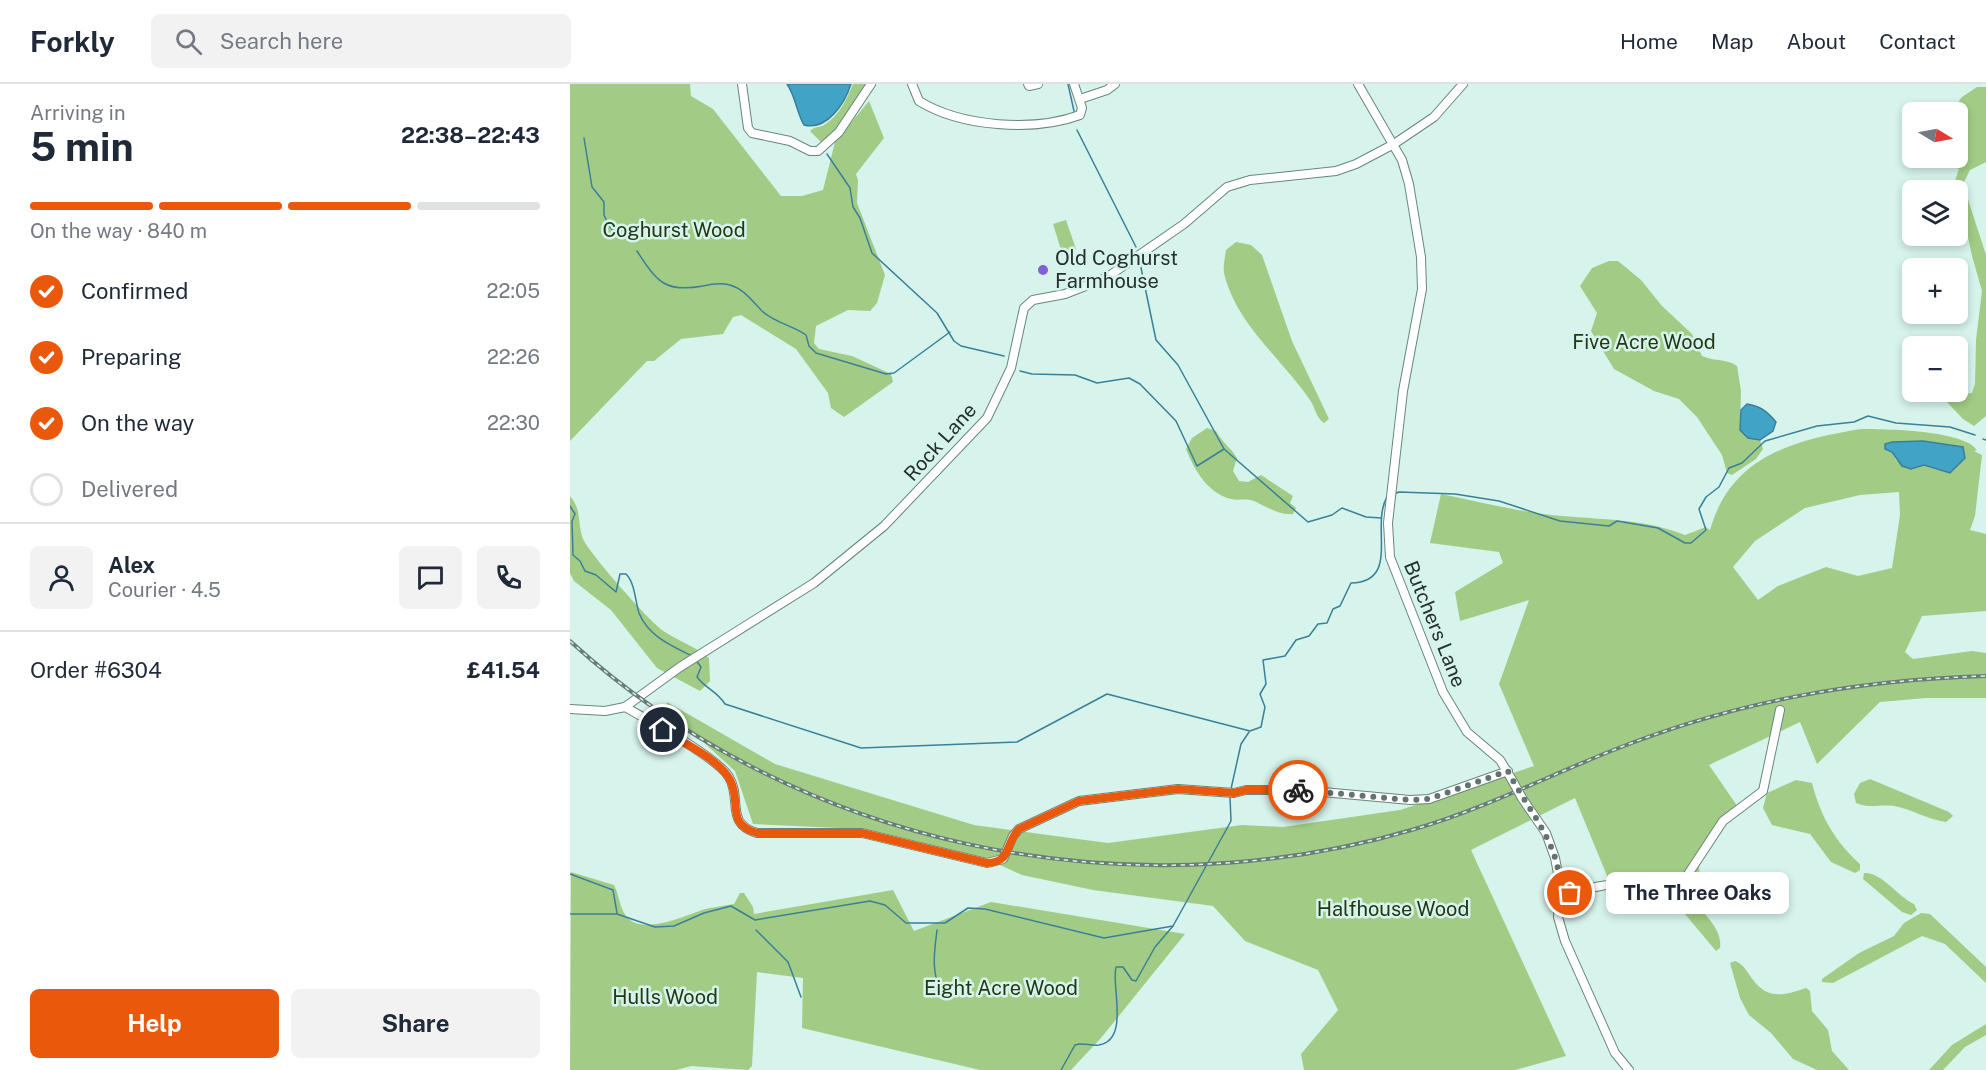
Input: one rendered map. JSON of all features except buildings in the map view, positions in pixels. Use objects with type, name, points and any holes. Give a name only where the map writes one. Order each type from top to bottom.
[{"type":"street","points":[[742,84],[748,128],[762,135],[790,141],[810,151],[818,151],[839,132],[871,84]]},
{"type":"street","points":[[912,84],[919,101],[969,120],[1031,126],[1070,119],[1082,112],[1074,84]]},
{"type":"street","points":[[1028,84],[1029,86],[1038,84]]},
{"type":"street","points":[[1080,99],[1107,90],[1115,84]]},
{"type":"street","name":"Butchers Lane","points":[[1358,84],[1394,144],[1409,184],[1421,257],[1422,289],[1403,391],[1393,495],[1388,523],[1390,557],[1443,692],[1467,732],[1500,760],[1546,833],[1558,868],[1560,893],[1558,917],[1565,941],[1615,1053],[1629,1070]]},
{"type":"street","name":"Rock Lane","points":[[570,709],[605,711],[625,707],[680,667],[695,660],[814,583],[884,526],[987,418],[1011,368],[1024,308],[1033,300],[1065,294],[1106,278],[1184,224],[1227,187],[1250,180],[1336,171],[1356,164],[1394,144],[1434,117],[1463,84]]},
{"type":"street","points":[[625,707],[722,768],[734,788],[737,819],[741,826],[757,833],[862,833],[994,863],[1003,859],[1013,836],[1019,829],[1079,801],[1178,789],[1230,793],[1246,790],[1301,790],[1410,800],[1429,799],[1508,771]]},
{"type":"street","points":[[1560,893],[1619,884],[1659,893],[1677,891],[1723,821],[1763,791],[1769,750],[1780,710]]},
{"type":"green space","name":"Coghurst Wood","points":[[570,84],[690,84],[691,96],[713,109],[781,196],[802,196],[823,190],[835,142],[869,101],[884,138],[856,174],[857,203],[885,275],[877,303],[870,311],[848,310],[816,326],[814,343],[819,349],[852,356],[891,374],[893,382],[844,417],[831,408],[828,393],[796,349],[741,315],[733,317],[723,334],[681,339],[654,361],[647,361],[570,441]]},
{"type":"green space","points":[[853,84],[866,84],[849,120],[823,144],[810,131],[824,125],[834,117]]},
{"type":"green space","points":[[1977,87],[1986,87],[1986,162],[1970,170],[1965,180],[1955,180],[1959,169],[1956,168],[1968,168],[1968,102],[1958,102]]},
{"type":"green space","points":[[1968,199],[1986,255],[1986,416],[1974,426],[1963,419],[1947,402],[1968,402],[1968,393],[1972,393],[1975,384],[1976,340],[1982,291],[1968,237]]},
{"type":"green space","points":[[1066,220],[1076,249],[1062,253],[1053,224]]},
{"type":"green space","points":[[1236,242],[1251,245],[1262,255],[1292,341],[1329,419],[1324,423],[1299,385],[1249,325],[1230,291],[1224,273],[1224,262],[1226,250]]},
{"type":"green space","name":"Five Acre Wood","points":[[1609,261],[1618,261],[1641,280],[1662,306],[1692,334],[1702,356],[1737,366],[1741,391],[1740,430],[1748,438],[1760,440],[1763,449],[1756,459],[1732,475],[1727,473],[1722,455],[1697,417],[1679,399],[1654,391],[1614,369],[1591,331],[1597,313],[1580,286],[1592,268]]},
{"type":"green space","points":[[1207,428],[1216,431],[1237,458],[1233,471],[1239,481],[1248,482],[1261,475],[1293,496],[1290,503],[1296,508],[1293,514],[1278,512],[1251,500],[1231,499],[1208,486],[1197,472],[1186,449],[1192,438]]},
{"type":"green space","name":"Halfhouse Wood","points":[[1861,429],[1923,432],[1956,438],[1969,443],[1977,450],[1974,451],[1982,455],[1975,516],[1970,530],[1986,534],[1986,611],[1922,616],[1905,652],[1913,659],[1972,651],[1986,653],[1986,698],[1926,698],[1880,702],[1817,764],[1800,722],[1709,765],[1738,807],[1699,864],[1700,884],[1690,899],[1715,927],[1720,941],[1720,948],[1716,951],[1679,907],[1612,888],[1575,798],[1471,850],[1566,1056],[1515,1070],[1304,1070],[1301,1054],[1338,1010],[1318,970],[1245,941],[1213,906],[1093,890],[1022,875],[989,860],[861,829],[753,824],[735,771],[666,708],[667,702],[775,764],[974,825],[1108,843],[1242,825],[1283,827],[1400,810],[1534,766],[1499,684],[1529,600],[1460,621],[1455,592],[1503,563],[1499,552],[1430,543],[1441,494],[1548,515],[1640,523],[1685,535],[1706,527],[1710,530],[1720,505],[1733,485],[1749,468],[1789,446],[1836,433]],"holes":[[[1923,441],[1963,447],[1965,458],[1950,473],[1924,465],[1911,469],[1896,460],[1892,452]],[[1899,492],[1900,515],[1892,568],[1858,576],[1826,567],[1778,586],[1758,600],[1733,567],[1755,541],[1805,508],[1860,495]]]},
{"type":"green space","points":[[570,496],[578,511],[583,539],[621,588],[658,626],[709,658],[710,681],[700,691],[657,668],[611,610],[574,581],[570,573]]},
{"type":"green space","points":[[1870,779],[1949,812],[1953,816],[1946,822],[1894,806],[1866,806],[1856,803],[1854,794],[1860,783]]},
{"type":"green space","points":[[1796,780],[1812,783],[1819,806],[1830,827],[1843,847],[1860,864],[1860,870],[1855,873],[1831,862],[1810,834],[1772,825],[1763,808],[1767,793]]},
{"type":"green space","name":"Eight Acre Wood","points":[[571,872],[614,885],[621,907],[629,919],[645,925],[734,904],[740,893],[744,893],[753,907],[754,914],[893,890],[914,931],[991,902],[1185,934],[1101,1038],[1071,1070],[980,1070],[802,1028],[803,978],[757,972],[752,1066],[748,1070],[691,1066],[676,1070],[570,1070]]},
{"type":"green space","points":[[1864,873],[1877,876],[1914,904],[1917,910],[1911,915],[1902,912],[1863,879]]},
{"type":"green space","points":[[1921,913],[1930,914],[1986,967],[1986,983],[1945,944],[1922,936],[1833,983],[1822,982],[1822,979],[1859,953],[1894,936],[1904,923]]},
{"type":"green space","points":[[1735,961],[1744,967],[1763,990],[1769,993],[1790,993],[1806,988],[1810,991],[1812,1011],[1828,1030],[1832,1051],[1849,1070],[1817,1070],[1793,1059],[1771,1033],[1749,1015],[1740,998],[1730,963]]},
{"type":"green space","points":[[1986,1024],[1986,1035],[1965,1047],[1943,1070],[1929,1070],[1952,1045]]},
{"type":"water","points":[[787,84],[851,84],[834,114],[820,124],[812,126],[804,125]]},
{"type":"water","points":[[1747,404],[1763,410],[1776,422],[1773,431],[1760,440],[1748,438],[1740,430],[1741,410]]},
{"type":"water","points":[[1923,441],[1963,447],[1965,458],[1950,473],[1924,465],[1911,469],[1902,466],[1892,452],[1885,449],[1885,444],[1892,442]]},
{"type":"waterway","points":[[1068,84],[1074,111]]},
{"type":"waterway","points":[[1077,130],[1136,247]]},
{"type":"waterway","points":[[584,138],[592,187],[604,202],[604,215],[609,226],[620,238]]},
{"type":"waterway","points":[[827,154],[850,188],[853,207],[860,218],[872,253],[937,313],[954,341],[961,346],[1004,356]]},
{"type":"waterway","points":[[637,251],[650,271],[663,283],[679,288],[720,284],[735,287],[744,292],[767,315],[806,335],[809,346],[816,353],[886,374],[894,373],[950,332]]},
{"type":"waterway","points":[[1140,263],[1156,340],[1178,365],[1224,449],[1308,522],[1332,515],[1342,508],[1366,517],[1381,518]]},
{"type":"waterway","points":[[1020,371],[1032,374],[1075,375],[1097,383],[1129,378],[1140,384],[1176,421],[1197,466],[1224,449]]},
{"type":"waterway","points":[[1394,494],[1399,492],[1455,494],[1499,501],[1560,521],[1609,526],[1617,521],[1658,528],[1685,543],[1691,543],[1706,530],[1699,509],[1706,497],[1719,487],[1729,468],[1742,463],[1765,441],[1817,426],[1854,422],[1868,416],[1896,423],[1950,427],[1975,435]]},
{"type":"waterway","points":[[695,659],[701,667],[697,677],[725,704],[861,748],[1017,742],[1107,694],[1250,731],[1261,727],[1265,707],[1260,694],[1266,684],[1263,660],[1285,656],[1296,640],[1309,636],[1318,624],[1327,623],[1333,609],[1340,606],[1351,583],[1366,580],[1375,573],[1380,563],[1381,523],[1387,497]]},
{"type":"waterway","points":[[570,506],[575,514],[572,521],[573,555],[580,561],[585,571],[596,575],[616,592],[620,574],[626,574],[633,587],[639,613],[648,628],[661,639],[692,656]]},
{"type":"waterway","points":[[1231,789],[1241,744],[1249,732]]},
{"type":"waterway","points":[[570,914],[617,914],[655,927],[674,926],[704,913],[731,906],[755,920],[870,901],[885,905],[906,923],[945,923],[968,908],[985,909],[1104,938],[1173,926],[1231,821],[1230,797]]},
{"type":"waterway","points":[[570,874],[613,890],[617,913]]},
{"type":"waterway","points":[[1061,1070],[1075,1045],[1099,1045],[1108,1041],[1114,1033],[1117,1023],[1116,967],[1123,967],[1132,980],[1136,981],[1155,947],[1173,926]]},
{"type":"waterway","points":[[756,930],[788,962],[801,997]]},
{"type":"waterway","points":[[937,930],[935,971],[942,995]]},
{"type":"railway","points":[[570,641],[659,711],[756,769],[860,813],[968,844],[1079,861],[1192,865],[1304,854],[1415,829],[1490,802],[1657,734],[1749,707],[1842,689],[1937,678],[1986,676]]},
{"type":"way so far","points":[[1298,790],[1410,800],[1429,799],[1508,771],[1522,798],[1546,833],[1560,876],[1560,893],[1570,893]]},
{"type":"place","name":"Old Coghurst Farmhouse","points":[[1043,270]]},
{"type":"place","name":"The Three Oaks","points":[[1570,893]]},
{"type":"route","points":[[663,730],[722,768],[734,788],[737,819],[748,831],[757,833],[862,833],[987,863],[1000,862],[1003,859],[1013,836],[1019,829],[1079,801],[1178,789],[1234,793],[1246,790],[1298,790]]},
{"type":"park label","name":"Hulls Wood","points":[[665,997]]}]
